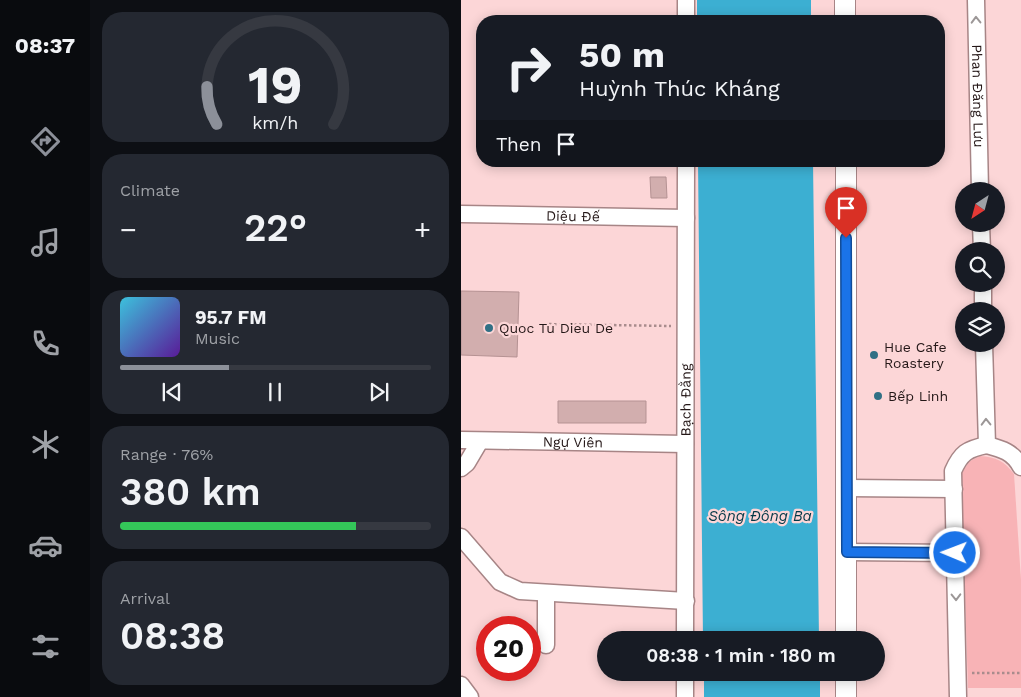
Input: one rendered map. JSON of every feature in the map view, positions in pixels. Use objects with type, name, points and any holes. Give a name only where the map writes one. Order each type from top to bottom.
[{"type":"main road","points":[[845,0],[845,15]]},
{"type":"main road","points":[[846,167],[848,488],[846,631]]},
{"type":"main road","points":[[846,681],[846,697]]},
{"type":"street","points":[[686,0],[686,15]]},
{"type":"street","name":"Phan Đăng Lưu","points":[[976,0],[980,182]]},
{"type":"street","name":"Bạch Đằng","points":[[685,631],[686,167]]},
{"type":"street","name":"Diệu Đế","points":[[461,214],[686,218]]},
{"type":"street","points":[[984,352],[987,445]]},
{"type":"street","name":"Ngự Viên","points":[[461,440],[685,444]]},
{"type":"street","points":[[461,468],[480,441]]},
{"type":"street","points":[[958,697],[953,471],[960,456],[973,448],[987,445],[1002,449],[1015,456],[1021,467]]},
{"type":"street","points":[[848,488],[954,490]]},
{"type":"street","points":[[461,537],[500,582],[520,591],[686,601]]},
{"type":"street","points":[[847,552],[955,553]]},
{"type":"street","points":[[545,594],[546,645]]},
{"type":"street","points":[[685,681],[685,697]]},
{"type":"street","points":[[461,685],[470,697]]},
{"type":"path","points":[[544,324],[685,326]]},
{"type":"path","points":[[957,672],[1021,673]]},
{"type":"shaded area","points":[[980,456],[999,460],[1014,474],[1021,580],[1021,688],[968,688],[961,473],[970,461]]},
{"type":"water","points":[[697,0],[811,0],[811,15],[697,15]]},
{"type":"water","name":"Sông Đông Ba","points":[[698,167],[813,167],[819,631],[703,631]]},
{"type":"water","points":[[704,681],[820,681],[820,697],[704,697]]},
{"type":"building","points":[[650,177],[666,177],[667,198],[651,198]]},
{"type":"building","name":"Quoc Tu Dieu De","points":[[461,291],[519,292],[517,357],[461,355]]},
{"type":"building","points":[[558,401],[646,401],[646,423],[558,423]]},
{"type":"place","name":"Quoc Tu Dieu De","points":[[489,328]]},
{"type":"place","name":"Hue Cafe Roastery","points":[[874,355]]},
{"type":"place","name":"Bếp Linh","points":[[878,396]]},
{"type":"route","points":[[846,238],[847,552],[955,553]]}]
